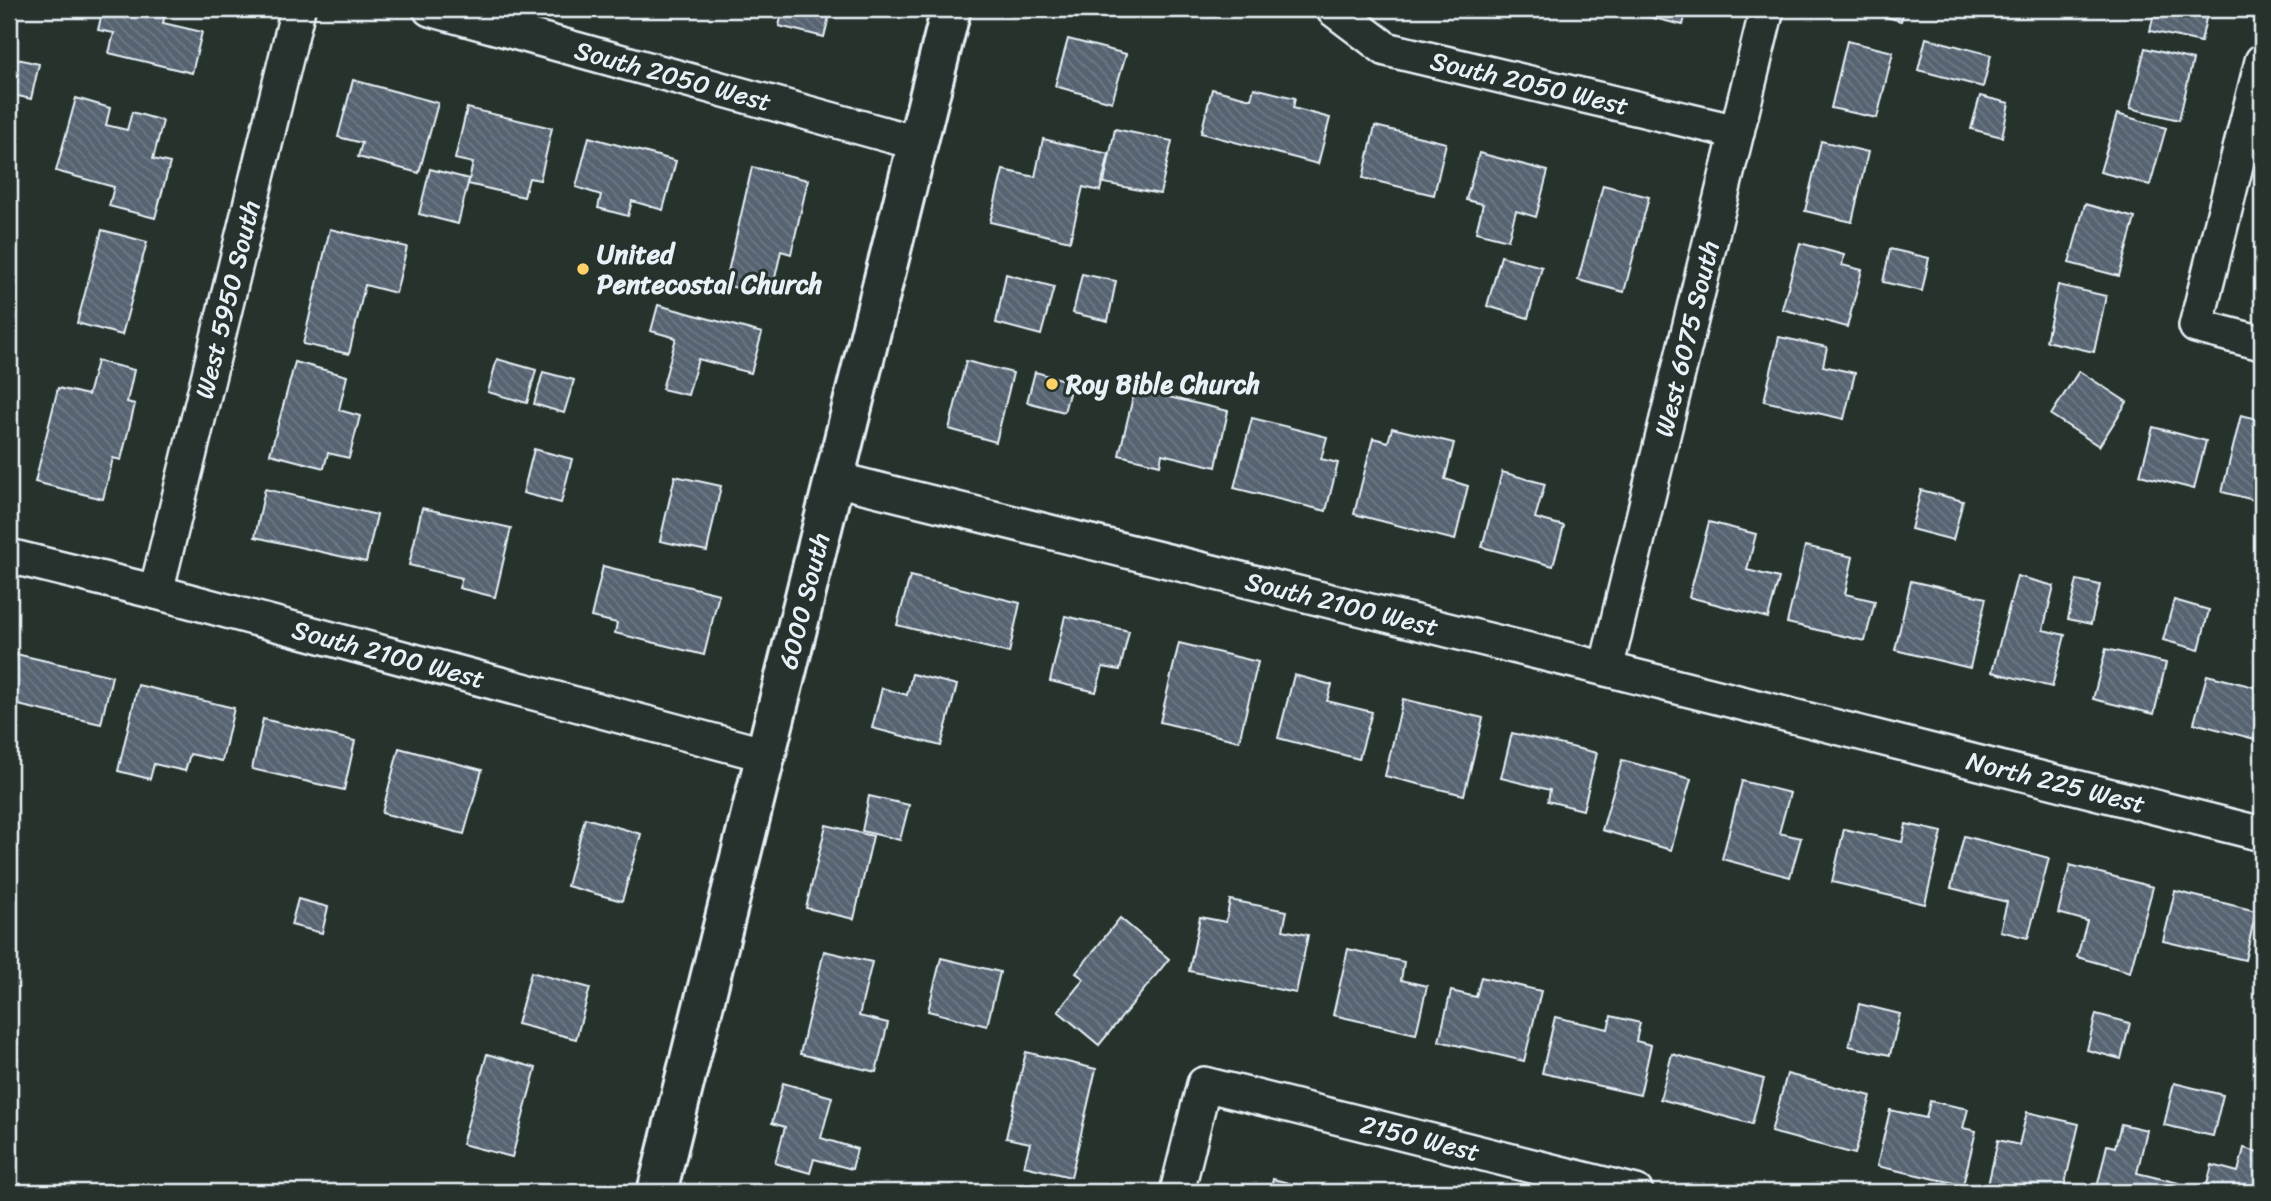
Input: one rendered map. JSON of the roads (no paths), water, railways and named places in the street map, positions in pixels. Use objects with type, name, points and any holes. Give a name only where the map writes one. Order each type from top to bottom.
[{"type":"street","name":"West 5950 South","points":[[156,592],[298,9]]},
{"type":"street","name":"South 2050 West","points":[[430,9],[917,143]]},
{"type":"street","name":"6000 South","points":[[657,1192],[951,9]]},
{"type":"street","name":"South 2050 West","points":[[1333,9],[1386,49],[1737,132]]},
{"type":"street","name":"West 6075 South","points":[[1606,668],[1767,9]]},
{"type":"street","points":[[2262,61],[2196,326],[2262,343]]},
{"type":"street","name":"South 2100 West","points":[[835,479],[1849,730]]},
{"type":"street","name":"South 2100 West","points":[[9,556],[156,592],[766,755]]},
{"type":"street","name":"North 225 West","points":[[1849,730],[2262,834]]},
{"type":"street","name":"2150 West","points":[[1177,1192],[1204,1084],[1636,1192]]},
{"type":"place","name":"United Pentecostal Church","points":[[583,269]]},
{"type":"place","name":"Roy Bible Church","points":[[1052,384]]}]
